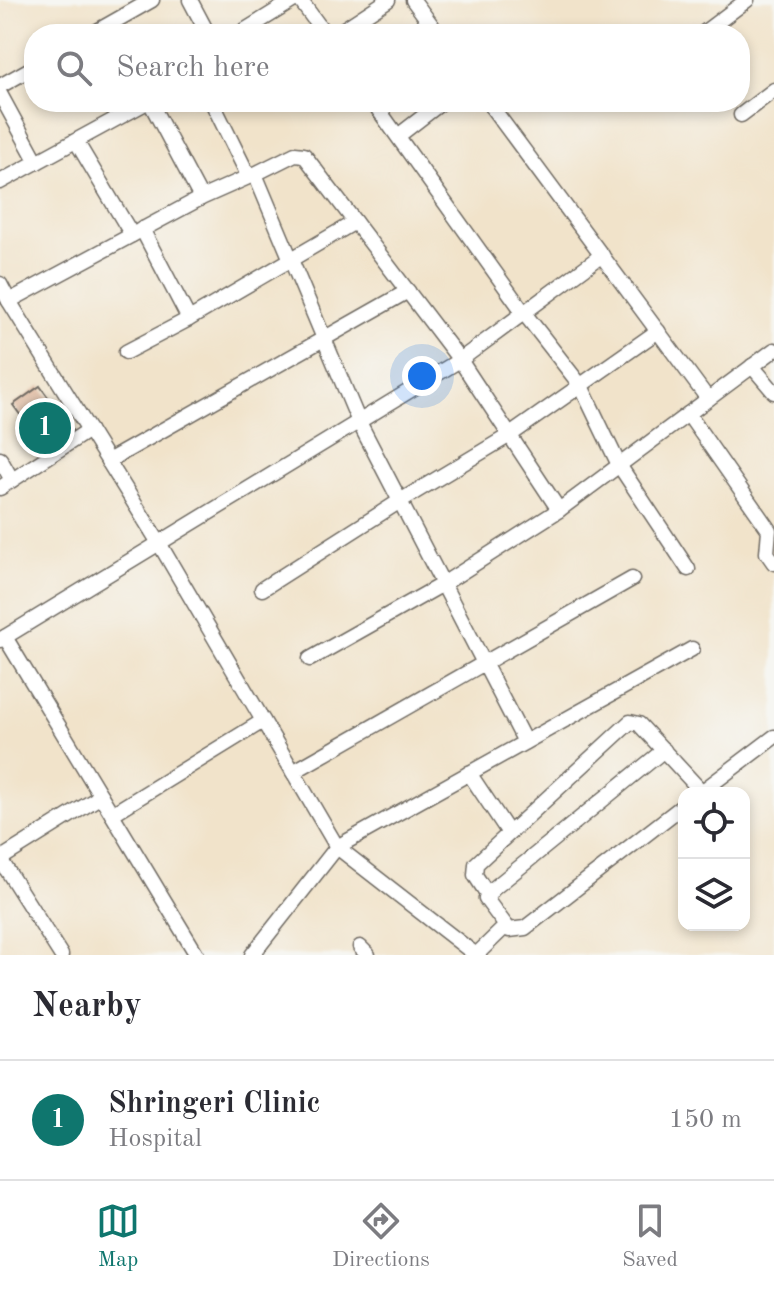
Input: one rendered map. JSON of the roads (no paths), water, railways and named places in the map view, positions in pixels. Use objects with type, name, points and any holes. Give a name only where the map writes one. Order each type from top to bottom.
[{"type":"street","points":[[110,24],[152,0]]},
{"type":"street","points":[[190,0],[203,24]]},
{"type":"street","points":[[255,24],[294,0]]},
{"type":"street","points":[[300,0],[318,24]]},
{"type":"street","points":[[351,24],[388,0]]},
{"type":"street","points":[[413,0],[431,24]]},
{"type":"street","points":[[715,24],[747,0]]},
{"type":"street","points":[[0,86],[24,73]]},
{"type":"street","points":[[750,108],[774,90]]},
{"type":"street","points":[[0,94],[37,162]]},
{"type":"street","points":[[0,182],[130,112]]},
{"type":"street","points":[[154,112],[201,198]]},
{"type":"street","points":[[218,112],[252,174],[359,422],[525,742]]},
{"type":"street","points":[[380,112],[524,313],[581,386],[619,465],[688,569]]},
{"type":"street","points":[[398,136],[429,112]]},
{"type":"street","points":[[495,112],[708,399]]},
{"type":"street","points":[[741,115],[745,112]]},
{"type":"street","points":[[76,141],[137,232],[189,319]]},
{"type":"street","points":[[9,301],[201,198],[300,153],[460,360],[559,510]]},
{"type":"street","points":[[126,352],[189,319],[355,222]]},
{"type":"street","points":[[197,955],[2,638],[460,360],[602,255]]},
{"type":"street","points":[[0,284],[159,543],[337,847],[476,955],[506,926]]},
{"type":"street","points":[[108,461],[408,291]]},
{"type":"street","points":[[262,589],[510,435],[658,331]]},
{"type":"street","points":[[310,659],[443,584],[559,510],[774,350]]},
{"type":"street","points":[[752,366],[774,392]]},
{"type":"street","points":[[688,414],[769,530],[771,538],[767,553],[774,563]]},
{"type":"street","points":[[0,459],[6,484],[89,430]]},
{"type":"street","points":[[293,772],[632,579]]},
{"type":"street","points":[[272,955],[256,950],[337,847],[692,649]]},
{"type":"street","points":[[112,814],[263,721]]},
{"type":"street","points":[[678,810],[530,924],[516,931],[506,926],[488,905],[488,895],[474,870],[476,864],[630,722],[639,724],[697,787]]},
{"type":"street","points":[[708,787],[774,737]]},
{"type":"street","points":[[488,895],[664,750]]},
{"type":"street","points":[[469,773],[509,833]]},
{"type":"street","points":[[61,955],[0,859],[101,796]]},
{"type":"place","name":"Shringeri Clinic","points":[[45,428]]}]
